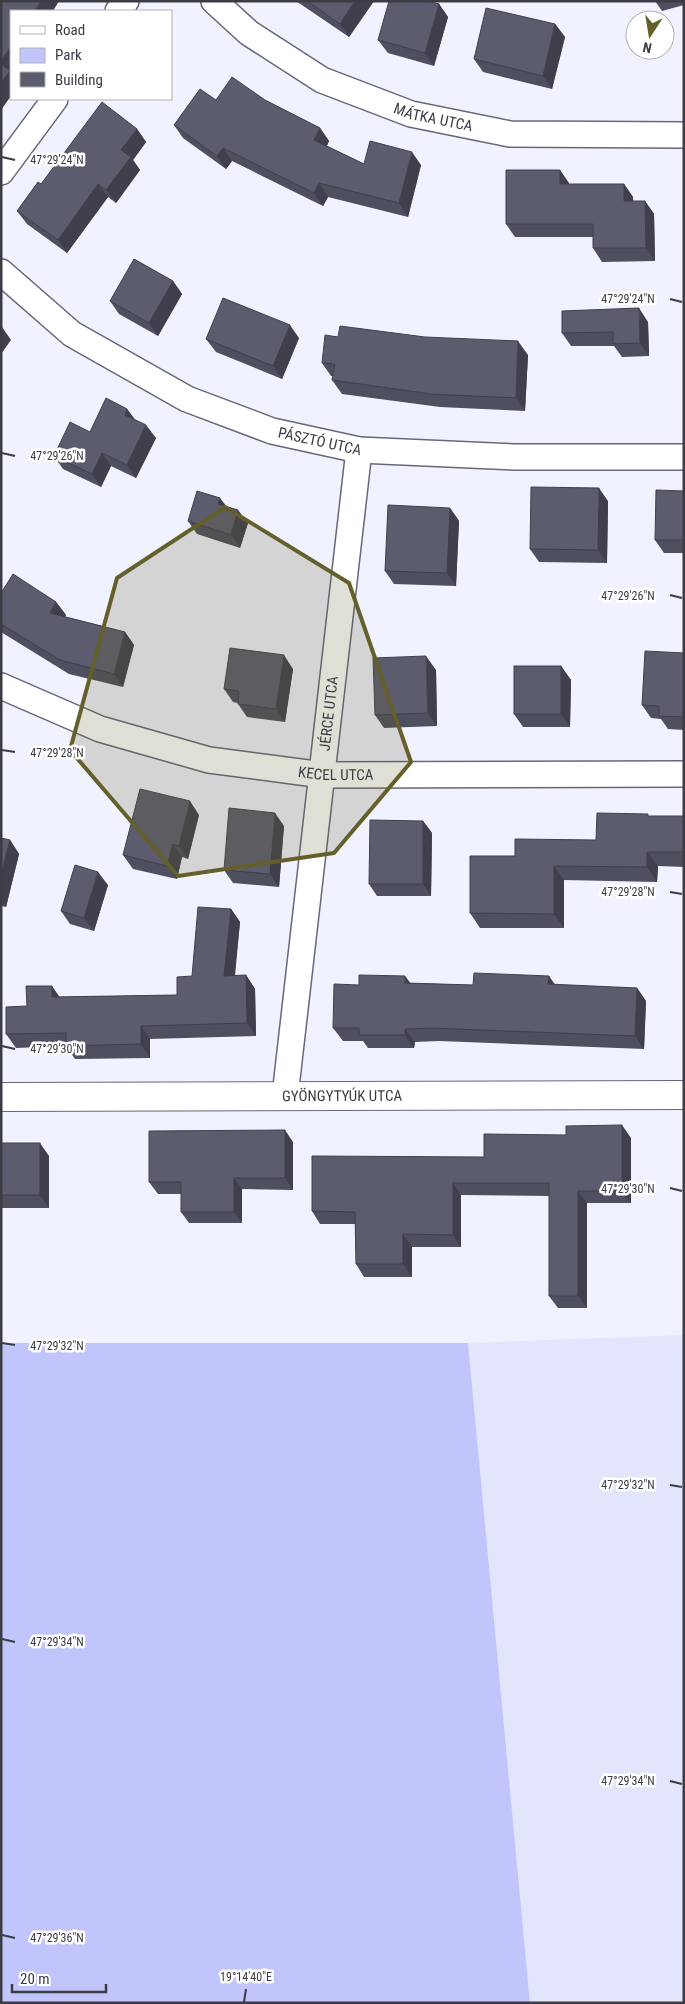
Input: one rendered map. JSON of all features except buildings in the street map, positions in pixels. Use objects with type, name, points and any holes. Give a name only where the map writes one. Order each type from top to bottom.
[{"type":"street","name":"MÁTKA UTCA","points":[[214,1],[249,33],[322,80],[411,114],[510,134],[684,135]]},
{"type":"street","points":[[1,172],[54,100]]},
{"type":"street","name":"PÁSZTÓ UTCA","points":[[1,272],[72,334],[187,399],[272,431],[358,450],[514,457],[684,457]]},
{"type":"street","name":"JÉRCE UTCA","points":[[285,1096],[323,775],[358,450]]},
{"type":"street","name":"KECEL UTCA","points":[[1,686],[100,730],[200,758],[323,775],[684,774]]},
{"type":"street","name":"GYÖNGYTYÚK UTCA","points":[[1,1097],[684,1095]]},
{"type":"highlighted area","points":[[225,507],[349,583],[411,762],[334,853],[178,876],[70,750],[117,578]]},
{"type":"shaded area","points":[[684,1335],[684,2003],[530,2003],[468,1343]]},
{"type":"green space","points":[[1,1343],[468,1343],[530,2003],[1,2003]]}]
